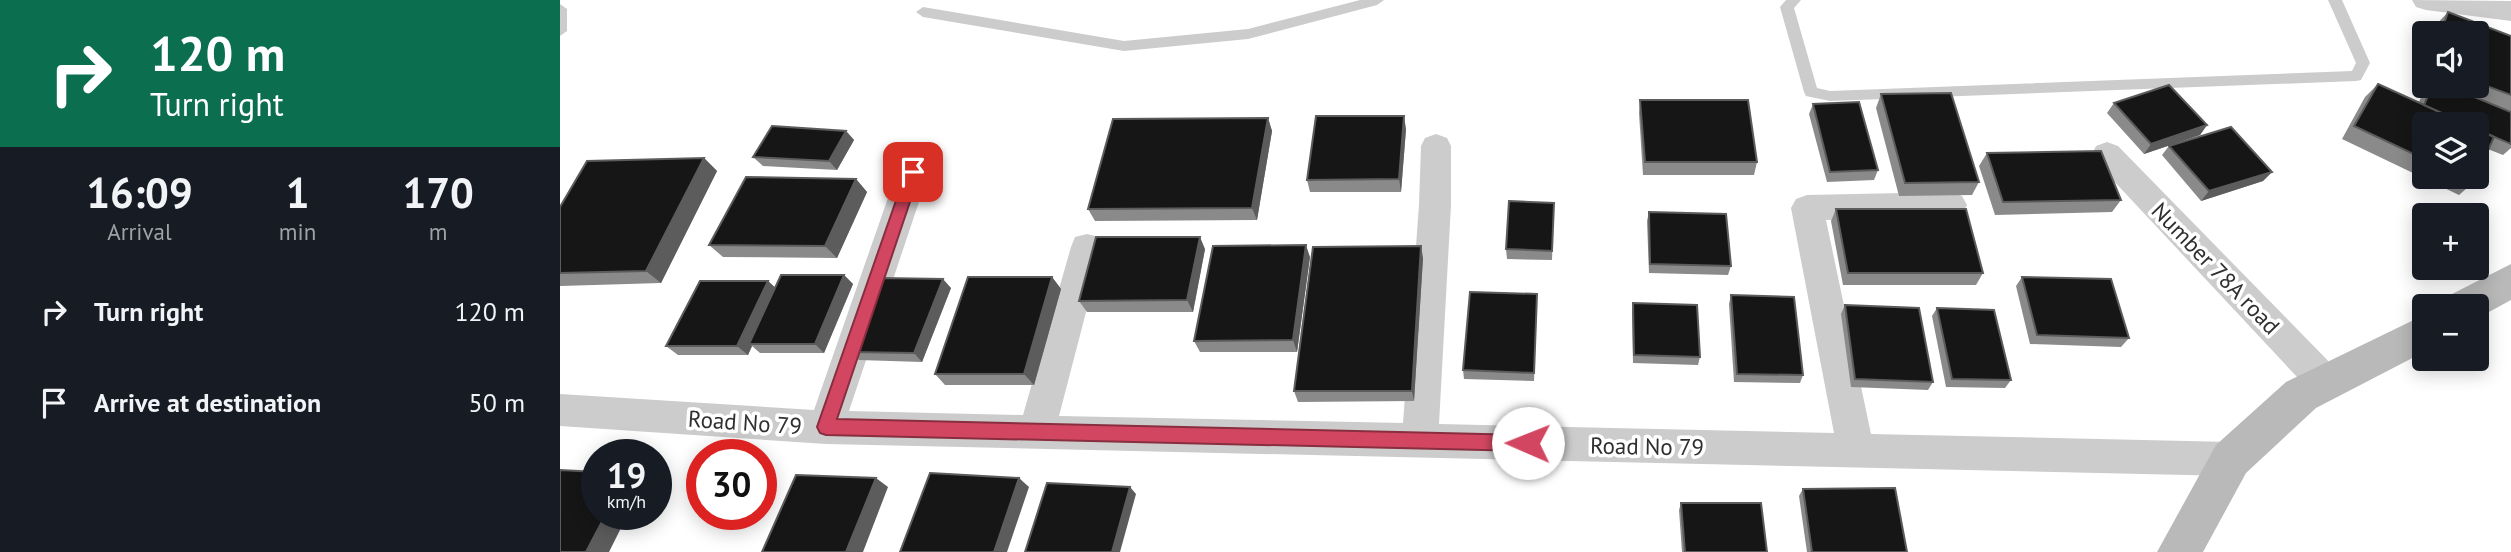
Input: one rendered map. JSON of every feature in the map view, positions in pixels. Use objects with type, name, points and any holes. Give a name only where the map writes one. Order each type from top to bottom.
[{"type":"main road","points":[[2487,294],[2511,280]]},
{"type":"main road","points":[[2179,552],[2231,459],[2301,395],[2412,338]]},
{"type":"street","points":[[2426,0],[2511,11]]},
{"type":"street","points":[[1420,440],[1435,205],[1436,146]]},
{"type":"street","name":"Number 78A road","points":[[2106,154],[2326,383]]},
{"type":"street","points":[[826,427],[913,172]]},
{"type":"street","points":[[1856,450],[1807,208],[1951,205]]},
{"type":"street","points":[[1036,432],[1087,247]]},
{"type":"street","name":"Road No 79","points":[[560,410],[826,427],[2231,459]]},
{"type":"lane","points":[[923,12],[1124,46],[1248,34],[1377,0]]},
{"type":"lane","points":[[1794,0],[1787,7],[1811,92],[1830,96],[2356,76],[2363,63],[2335,0]]},
{"type":"lane","points":[[560,9],[560,31]]},
{"type":"building","points":[[2448,12],[2472,21],[2445,21]]},
{"type":"building","points":[[2489,28],[2511,36],[2511,95],[2489,87]]},
{"type":"building","points":[[2378,84],[2440,112],[2412,112],[2412,153],[2354,126]]},
{"type":"building","points":[[2169,85],[2207,125],[2151,144],[2114,103]]},
{"type":"building","points":[[1951,93],[1979,182],[1905,183],[1881,94]]},
{"type":"building","points":[[2427,98],[2477,98],[2511,112],[2511,144],[2489,135],[2489,112],[2439,112],[2424,105]]},
{"type":"building","points":[[1640,100],[1748,100],[1757,162],[1645,162]]},
{"type":"building","points":[[1859,102],[1878,170],[1830,172],[1813,104]]},
{"type":"building","points":[[1316,116],[1404,116],[1399,179],[1307,180]]},
{"type":"building","points":[[1268,118],[1252,208],[1088,209],[1113,119]]},
{"type":"building","points":[[772,126],[846,131],[829,161],[753,157]]},
{"type":"building","points":[[2231,127],[2272,172],[2209,191],[2169,146]]},
{"type":"building","points":[[2489,135],[2494,137],[2489,148]]},
{"type":"building","points":[[2101,151],[2121,200],[2003,202],[1987,153]]},
{"type":"building","points":[[704,158],[646,271],[560,273],[560,207],[587,161]]},
{"type":"building","points":[[746,177],[856,179],[825,246],[709,245]]},
{"type":"building","points":[[1509,201],[1554,203],[1552,251],[1506,249]]},
{"type":"building","points":[[1836,209],[1966,209],[1983,273],[1848,273]]},
{"type":"building","points":[[1649,212],[1726,214],[1731,266],[1650,264]]},
{"type":"building","points":[[1096,237],[1200,237],[1187,300],[1079,301]]},
{"type":"building","points":[[1306,245],[1293,340],[1194,341],[1213,246]]},
{"type":"building","points":[[1421,246],[1412,391],[1294,391],[1313,247]]},
{"type":"building","points":[[781,275],[844,275],[815,344],[749,344]]},
{"type":"building","points":[[968,277],[1052,277],[1024,374],[935,374]]},
{"type":"building","points":[[2022,277],[2111,279],[2129,338],[2037,335]]},
{"type":"building","points":[[882,278],[943,279],[914,353],[850,352]]},
{"type":"building","points":[[700,281],[768,281],[737,346],[666,346]]},
{"type":"building","points":[[1470,292],[1537,294],[1534,373],[1463,370]]},
{"type":"building","points":[[1731,295],[1794,297],[1803,375],[1737,374]]},
{"type":"building","points":[[1633,303],[1697,305],[1700,357],[1634,355]]},
{"type":"building","points":[[1845,305],[1919,308],[1933,382],[1855,379]]},
{"type":"building","points":[[1937,308],[1994,310],[2011,380],[1952,379]]},
{"type":"building","points":[[560,470],[581,471],[581,530],[598,530],[586,552],[560,552]]},
{"type":"building","points":[[930,473],[1019,478],[994,552],[900,552]]},
{"type":"building","points":[[796,475],[876,478],[846,552],[762,552],[772,530],[777,530],[777,518]]},
{"type":"building","points":[[1047,483],[1130,487],[1112,552],[1025,552]]},
{"type":"building","points":[[1895,488],[1907,552],[1812,552],[1803,489]]},
{"type":"building","points":[[1681,503],[1761,503],[1767,552],[1685,552]]},
{"type":"route","points":[[913,172],[826,427],[1528,443]]}]
